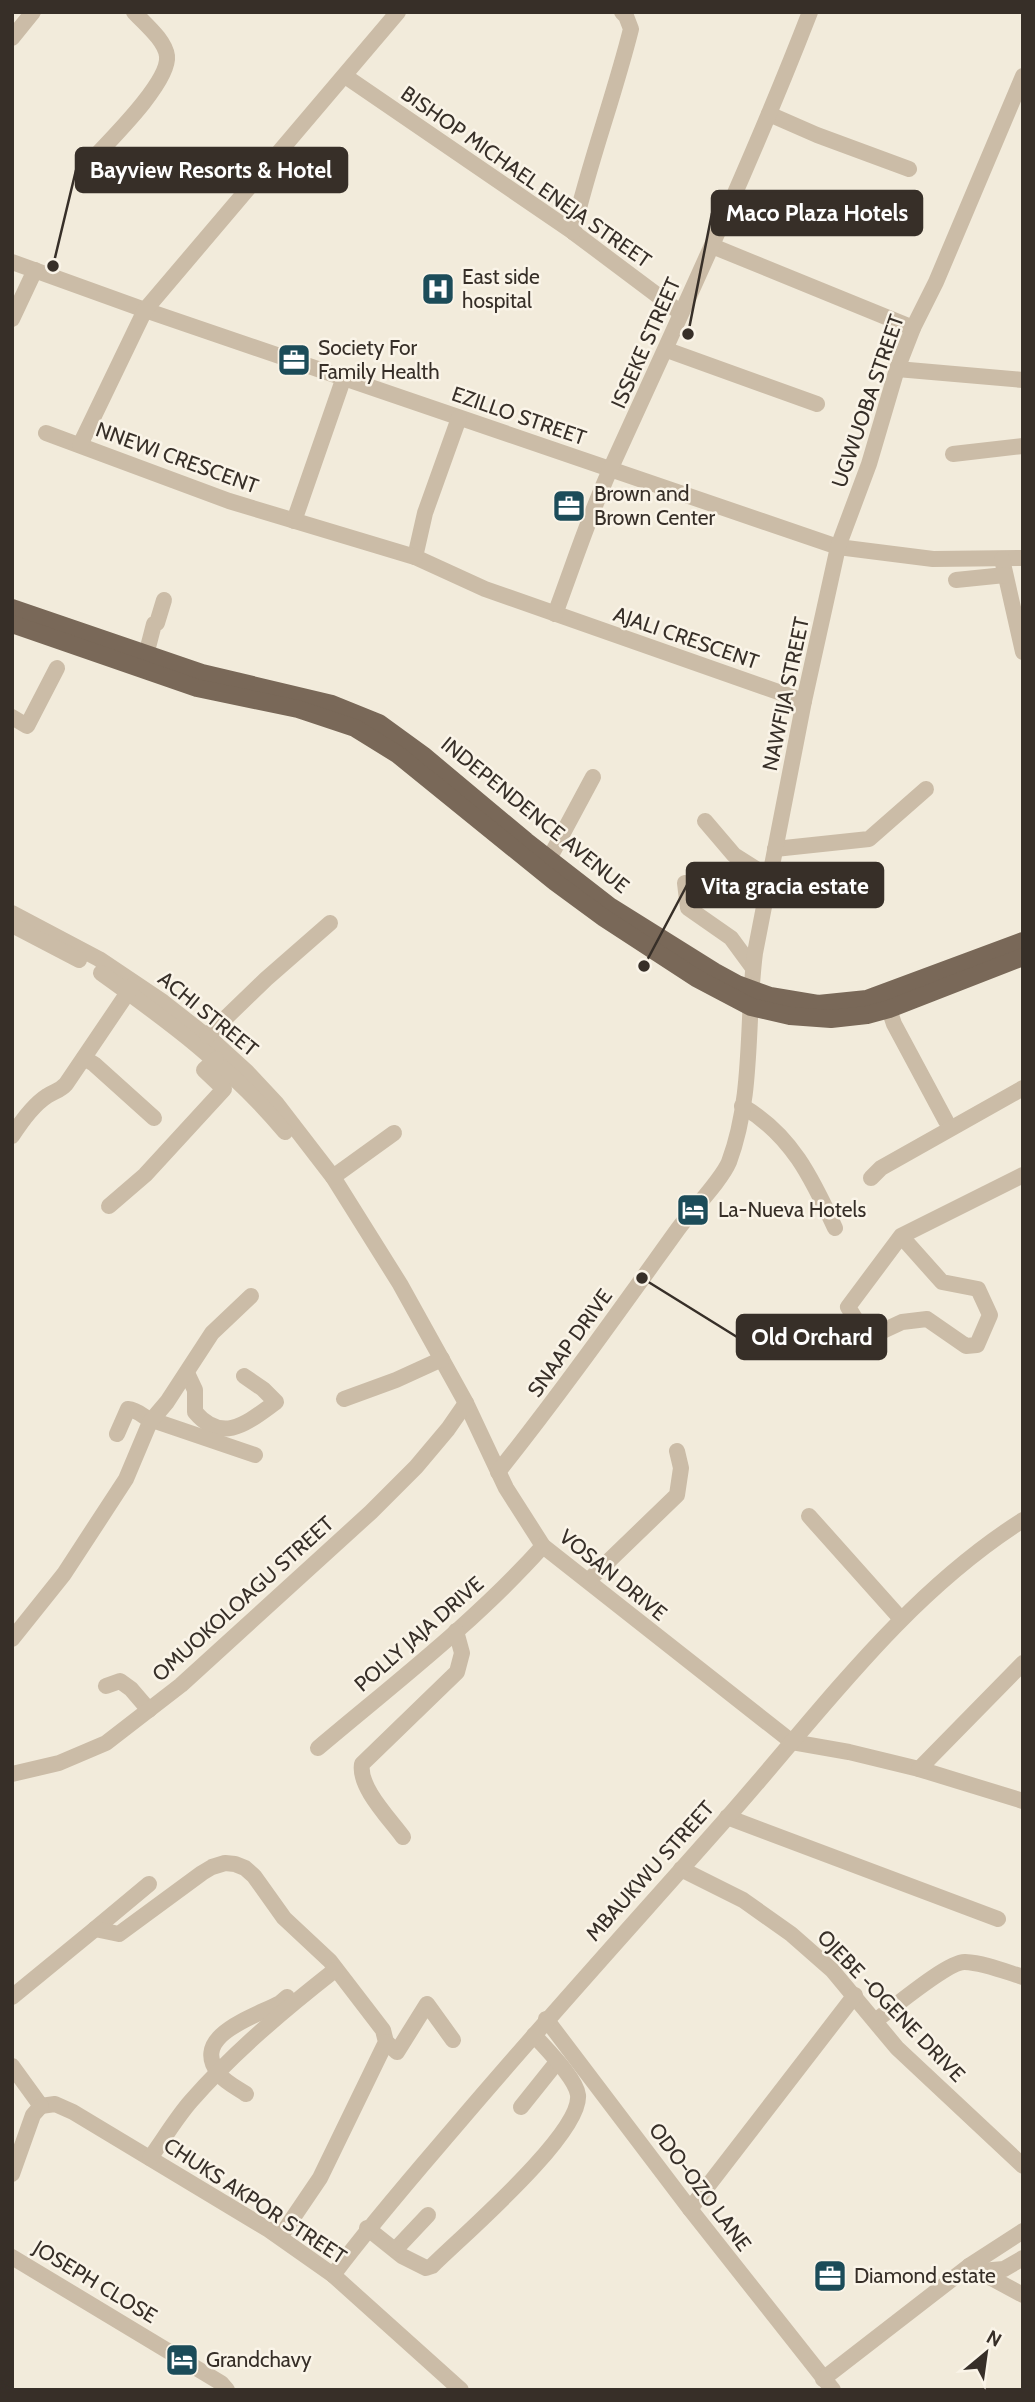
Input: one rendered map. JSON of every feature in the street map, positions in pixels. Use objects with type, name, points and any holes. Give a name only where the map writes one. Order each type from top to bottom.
[{"type":"main road","name":"INDEPENDENCE AVENUE","points":[[17,618],[146,655],[199,680]]},
{"type":"main road","name":"INDEPENDENCE AVENUE","points":[[17,618],[199,680],[300,703],[340,722],[375,731],[549,859],[559,877]]},
{"type":"main road","name":"INDEPENDENCE AVENUE","points":[[418,761],[646,948],[696,978],[751,998],[789,1016],[831,1019],[867,1015],[1023,957]]},
{"type":"main road","name":"INDEPENDENCE AVENUE","points":[[751,998],[802,1003],[867,999],[1023,941]]},
{"type":"street","points":[[12,38],[33,12]]},
{"type":"street","points":[[86,166],[150,96],[165,72],[167,56],[160,42],[134,12]]},
{"type":"street","points":[[80,445],[145,310],[398,12]]},
{"type":"street","points":[[573,232],[584,182],[610,106],[631,29],[622,12]]},
{"type":"street","name":"ISSEKE STREET","points":[[555,614],[610,470],[667,350],[810,12]]},
{"type":"street","name":"BISHOP MICHAEL ENEJA STREET","points":[[345,76],[573,232],[681,313]]},
{"type":"street","name":"UGWUOBA STREET","points":[[838,547],[869,464],[897,369],[913,328],[1017,104],[1023,76]]},
{"type":"street","points":[[769,114],[909,169]]},
{"type":"street","points":[[712,246],[913,328]]},
{"type":"street","name":"EZILLO STREET","points":[[12,262],[838,547],[1004,567],[1023,558]]},
{"type":"street","points":[[12,319],[35,270]]},
{"type":"street","points":[[667,350],[817,404]]},
{"type":"street","points":[[897,369],[1023,380]]},
{"type":"street","points":[[294,521],[344,377]]},
{"type":"street","points":[[415,558],[425,513],[459,418]]},
{"type":"street","name":"NNEWI CRESCENT","points":[[46,433],[229,501],[432,564],[485,589]]},
{"type":"street","points":[[953,454],[1023,446]]},
{"type":"street","name":"NAWFIJA STREET","points":[[751,998],[753,968],[769,877],[838,547]]},
{"type":"street","points":[[956,580],[1004,567],[1023,652]]},
{"type":"street","name":"AJALI CRESCENT","points":[[485,589],[804,701]]},
{"type":"street","points":[[146,655],[164,600]]},
{"type":"street","points":[[12,717],[27,726],[57,668]]},
{"type":"street","points":[[549,859],[593,777]]},
{"type":"street","points":[[775,849],[869,839],[926,789]]},
{"type":"street","points":[[705,821],[734,855],[769,877]]},
{"type":"street","points":[[684,883],[688,908],[731,938],[753,968]]},
{"type":"street","name":"ACHI STREET","points":[[12,913],[58,935],[207,1036],[267,1093],[336,1184]]},
{"type":"street","points":[[207,1036],[330,923]]},
{"type":"street","name":"ACHI STREET","points":[[12,925],[131,987],[216,1059],[259,1101],[324,1183],[336,1184]]},
{"type":"street","points":[[12,1136],[40,1102],[59,1092],[66,1084],[131,987]]},
{"type":"street","name":"SNAAP DRIVE","points":[[498,1472],[587,1358],[689,1214],[726,1168],[735,1142],[742,1106],[751,1034],[751,998]]},
{"type":"street","points":[[889,1009],[894,1024],[946,1121]]},
{"type":"street","points":[[84,1058],[155,1118]]},
{"type":"street","points":[[108,1206],[145,1175],[224,1089],[204,1070],[216,1059]]},
{"type":"street","points":[[876,1173],[1023,1088]]},
{"type":"street","points":[[742,1106],[766,1120],[807,1169],[835,1228]]},
{"type":"street","points":[[336,1184],[394,1133]]},
{"type":"street","points":[[901,1236],[942,1282],[978,1289],[990,1315],[977,1345],[966,1346],[927,1319],[902,1322],[874,1335],[856,1320],[848,1307],[901,1236],[1023,1175]]},
{"type":"street","name":"VOSAN DRIVE","points":[[336,1184],[400,1284],[466,1403],[498,1472],[533,1534],[543,1546],[792,1742],[919,1769],[1023,1801]]},
{"type":"street","points":[[12,1639],[64,1574],[126,1479],[150,1422],[212,1334],[251,1296]]},
{"type":"street","points":[[344,1399],[442,1359]]},
{"type":"street","points":[[187,1373],[195,1390],[195,1412],[204,1422],[222,1430],[247,1423],[276,1402],[244,1376]]},
{"type":"street","name":"OMUOKOLOAGU STREET","points":[[12,1774],[60,1763],[106,1743],[181,1685],[371,1512],[415,1467],[448,1429],[466,1403]]},
{"type":"street","points":[[117,1434],[128,1409],[136,1409],[150,1422],[158,1422],[255,1455]]},
{"type":"street","points":[[589,1580],[677,1495],[681,1468],[677,1451]]},
{"type":"street","points":[[809,1516],[901,1619]]},
{"type":"street","name":"MBAUKWU STREET","points":[[333,2275],[367,2228],[547,2019],[901,1619],[960,1565],[1023,1520]]},
{"type":"street","name":"POLLY JAJA DRIVE","points":[[318,1748],[456,1631],[520,1572],[543,1546]]},
{"type":"street","points":[[404,1837],[364,1783],[362,1764],[457,1672],[462,1653],[456,1631]]},
{"type":"street","points":[[919,1769],[1023,1663]]},
{"type":"street","points":[[106,1686],[120,1681],[131,1689],[149,1710]]},
{"type":"street","points":[[727,1817],[998,1919]]},
{"type":"street","points":[[95,1929],[119,1934],[202,1873],[225,1863],[235,1864],[254,1876],[284,1918],[332,1965],[383,2030],[386,2042],[397,2052],[427,2004],[453,2040]]},
{"type":"street","name":"OJEBE -OGENE DRIVE","points":[[681,1868],[743,1900],[779,1924],[832,1970],[908,2059],[1023,2166]]},
{"type":"street","points":[[12,1997],[149,1884]]},
{"type":"street","points":[[875,2021],[938,1973],[962,1961],[1023,1976]]},
{"type":"street","points":[[246,2094],[217,2073],[210,2052],[220,2034],[280,2003],[332,1965]]},
{"type":"street","points":[[150,2158],[190,2102],[217,2073],[332,1965]]},
{"type":"street","points":[[690,2209],[855,1995]]},
{"type":"street","name":"ODO-OZO LANE","points":[[547,2019],[690,2209],[828,2385]]},
{"type":"street","points":[[367,2228],[419,2267],[426,2268],[432,2266],[489,2214],[527,2175],[569,2123],[577,2109],[578,2095],[574,2083],[534,2035]]},
{"type":"street","points":[[280,2237],[320,2178],[386,2042]]},
{"type":"street","points":[[521,2107],[557,2062]]},
{"type":"street","points":[[12,2066],[41,2106],[33,2115],[12,2174]]},
{"type":"street","name":"CHUKS AKPOR STREET","points":[[41,2106],[55,2104],[73,2112],[280,2237],[333,2275],[461,2390]]},
{"type":"street","points":[[395,2250],[428,2215]]},
{"type":"street","points":[[828,2385],[1023,2231]]},
{"type":"street","name":"JOSEPH CLOSE","points":[[12,2257],[136,2330],[221,2383],[227,2390]]},
{"type":"street","points":[[975,2269],[1004,2269],[1023,2258]]},
{"type":"street","points":[[975,2269],[1023,2295]]},
{"type":"place","name":"Bayview Resorts & Hotel","points":[[53,266]]},
{"type":"place","name":"East side hospital","points":[[438,289]]},
{"type":"place","name":"Maco Plaza Hotels","points":[[688,334]]},
{"type":"place","name":"Society For Family Health","points":[[294,360]]},
{"type":"place","name":"Brown and Brown Center","points":[[569,506]]},
{"type":"place","name":"Vita gracia estate","points":[[644,966]]},
{"type":"place","name":"La-Nueva Hotels","points":[[693,1210]]},
{"type":"place","name":"Old Orchard","points":[[642,1278]]},
{"type":"place","name":"Diamond estate","points":[[830,2276]]},
{"type":"place","name":"Grandchavy","points":[[182,2360]]}]
